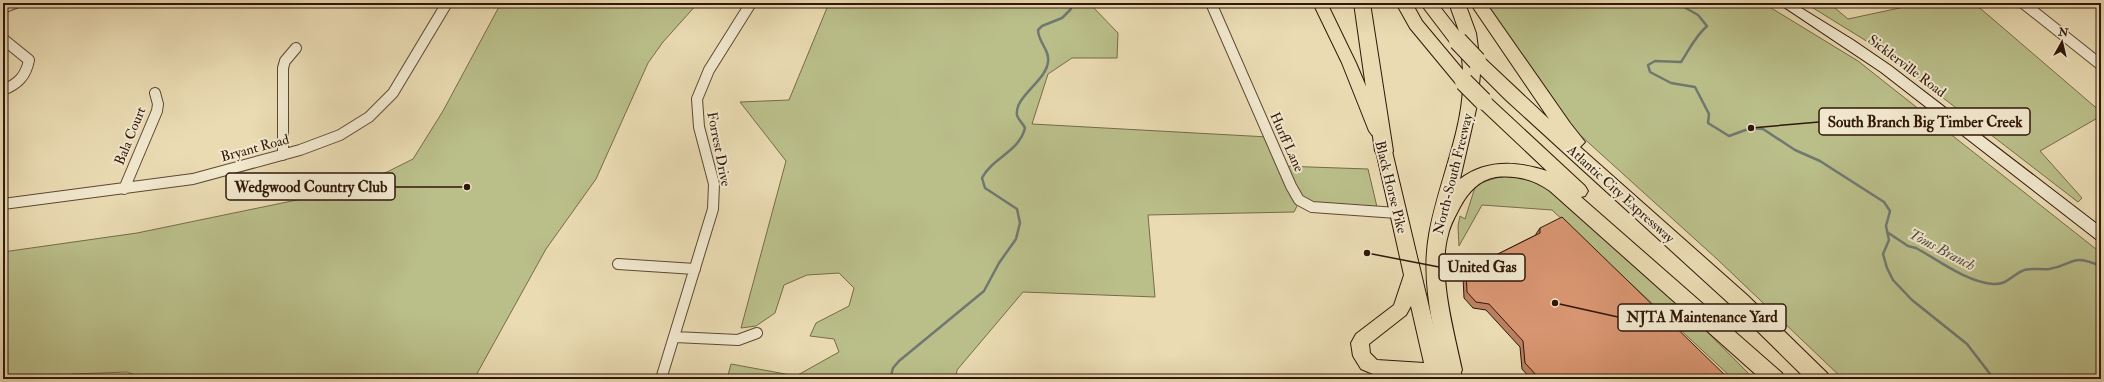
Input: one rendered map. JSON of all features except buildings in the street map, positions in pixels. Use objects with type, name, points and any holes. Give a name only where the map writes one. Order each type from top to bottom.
[{"type":"highway","points":[[1359,3],[1366,31]]},
{"type":"highway","points":[[1362,3],[1384,151]]},
{"type":"highway","name":"Atlantic City Expressway","points":[[1404,3],[1416,24],[1464,82],[1657,262],[1776,379]]},
{"type":"highway","name":"Atlantic City Expressway","points":[[1428,3],[1458,41],[1511,95],[1740,301],[1820,379]]},
{"type":"highway","name":"North-South Freeway","points":[[1444,374],[1436,285],[1438,235],[1471,102],[1471,46],[1457,3]]},
{"type":"highway","points":[[1478,3],[1564,128],[1646,217]]},
{"type":"highway","points":[[1438,235],[1460,192],[1467,183],[1478,177],[1499,170],[1523,172],[1540,176],[1572,200],[1776,379]]},
{"type":"main road","name":"Black Horse Pike","points":[[1320,3],[1349,63],[1384,151],[1412,274],[1444,374]]},
{"type":"main road","name":"Sicklerville Road","points":[[1784,3],[1849,43],[1886,69],[2101,235]]},
{"type":"main road","points":[[1412,274],[1405,301],[1400,310],[1362,339],[1359,344],[1360,353],[1364,361],[1376,369],[1444,374]]},
{"type":"street","points":[[3,9],[20,3]]},
{"type":"street","name":"Bryant Road","points":[[3,204],[193,179],[314,146],[360,123],[378,109],[398,85],[447,3]]},
{"type":"street","name":"Forrest Drive","points":[[661,379],[675,337],[714,201],[714,184],[698,120],[697,99],[709,70],[751,3]]},
{"type":"street","name":"Hurff Lane","points":[[1211,3],[1288,180],[1299,200],[1312,207],[1397,213]]},
{"type":"street","points":[[2024,3],[2101,65]]},
{"type":"street","points":[[3,39],[29,60],[28,69],[23,79],[3,90]]},
{"type":"street","points":[[282,155],[283,68],[285,61],[296,48]]},
{"type":"street","name":"Bala Court","points":[[124,189],[157,111],[158,104],[155,93]]},
{"type":"street","points":[[618,264],[695,269]]},
{"type":"street","points":[[675,337],[738,340],[758,333]]},
{"type":"green space","points":[[501,3],[698,3],[663,42],[648,63],[596,179],[546,249],[474,379],[145,379],[127,372],[73,374],[53,379],[3,379],[3,252],[137,233],[321,195],[387,172],[413,159],[443,111]]},
{"type":"green space","points":[[829,3],[1089,3],[1118,33],[1117,58],[1072,58],[1048,74],[1032,124],[1268,137],[1281,166],[1368,169],[1377,207],[1299,202],[1294,212],[1148,215],[1155,297],[1023,292],[957,370],[956,379],[727,379],[731,364],[796,376],[839,352],[834,339],[810,336],[816,323],[849,306],[854,288],[839,273],[807,275],[784,285],[775,313],[756,326],[741,328],[786,161],[740,102],[789,100]]},
{"type":"green space","points":[[1485,3],[1763,3],[1858,61],[2101,253],[2101,286],[2099,287],[2101,289],[2101,379],[1843,379],[1717,259],[1569,125]]},
{"type":"green space","points":[[1805,3],[1829,3],[1848,19],[1923,3],[1974,3],[2101,112],[2101,116],[2040,151],[2082,198],[2078,202],[1881,50]]},
{"type":"green space","points":[[1510,174],[1545,184],[1663,287],[1754,379],[1733,379],[1552,210],[1482,205],[1459,246],[1458,226],[1460,216],[1465,219],[1476,184]]},
{"type":"waterway","points":[[890,379],[893,368],[899,361],[984,291],[999,263],[1016,239],[1020,223],[1017,209],[985,188],[982,178],[993,165],[1012,149],[1022,136],[1025,128],[1017,115],[1017,108],[1025,95],[1042,76],[1048,62],[1047,54],[1038,30],[1042,26],[1062,18],[1071,9],[1068,3]]},
{"type":"waterway","points":[[1677,3],[1698,15],[1707,26],[1696,39],[1681,62],[1655,61],[1648,65],[1650,72],[1671,83],[1695,87],[1709,114],[1708,123],[1729,136],[1751,128],[1763,129],[1795,150],[1820,161],[1884,202],[1890,211],[1886,226],[1887,232]]},
{"type":"waterway","name":"Toms Branch","points":[[1887,232],[1908,246],[1916,248],[1963,275],[1993,284],[2005,282],[2025,270],[2049,269],[2078,260],[2084,260],[2101,266]]},
{"type":"waterway","points":[[1887,232],[1889,240],[1883,254],[1887,268],[1893,280],[1912,300],[1967,344],[1994,379]]},
{"type":"place","name":"South Branch Big Timber Creek","points":[[1751,128]]},
{"type":"place","name":"Wedgwood Country Club","points":[[467,187]]},
{"type":"place","name":"United Gas","points":[[1367,253]]},
{"type":"place","name":"NJTA Maintenance Yard","points":[[1555,303]]}]
